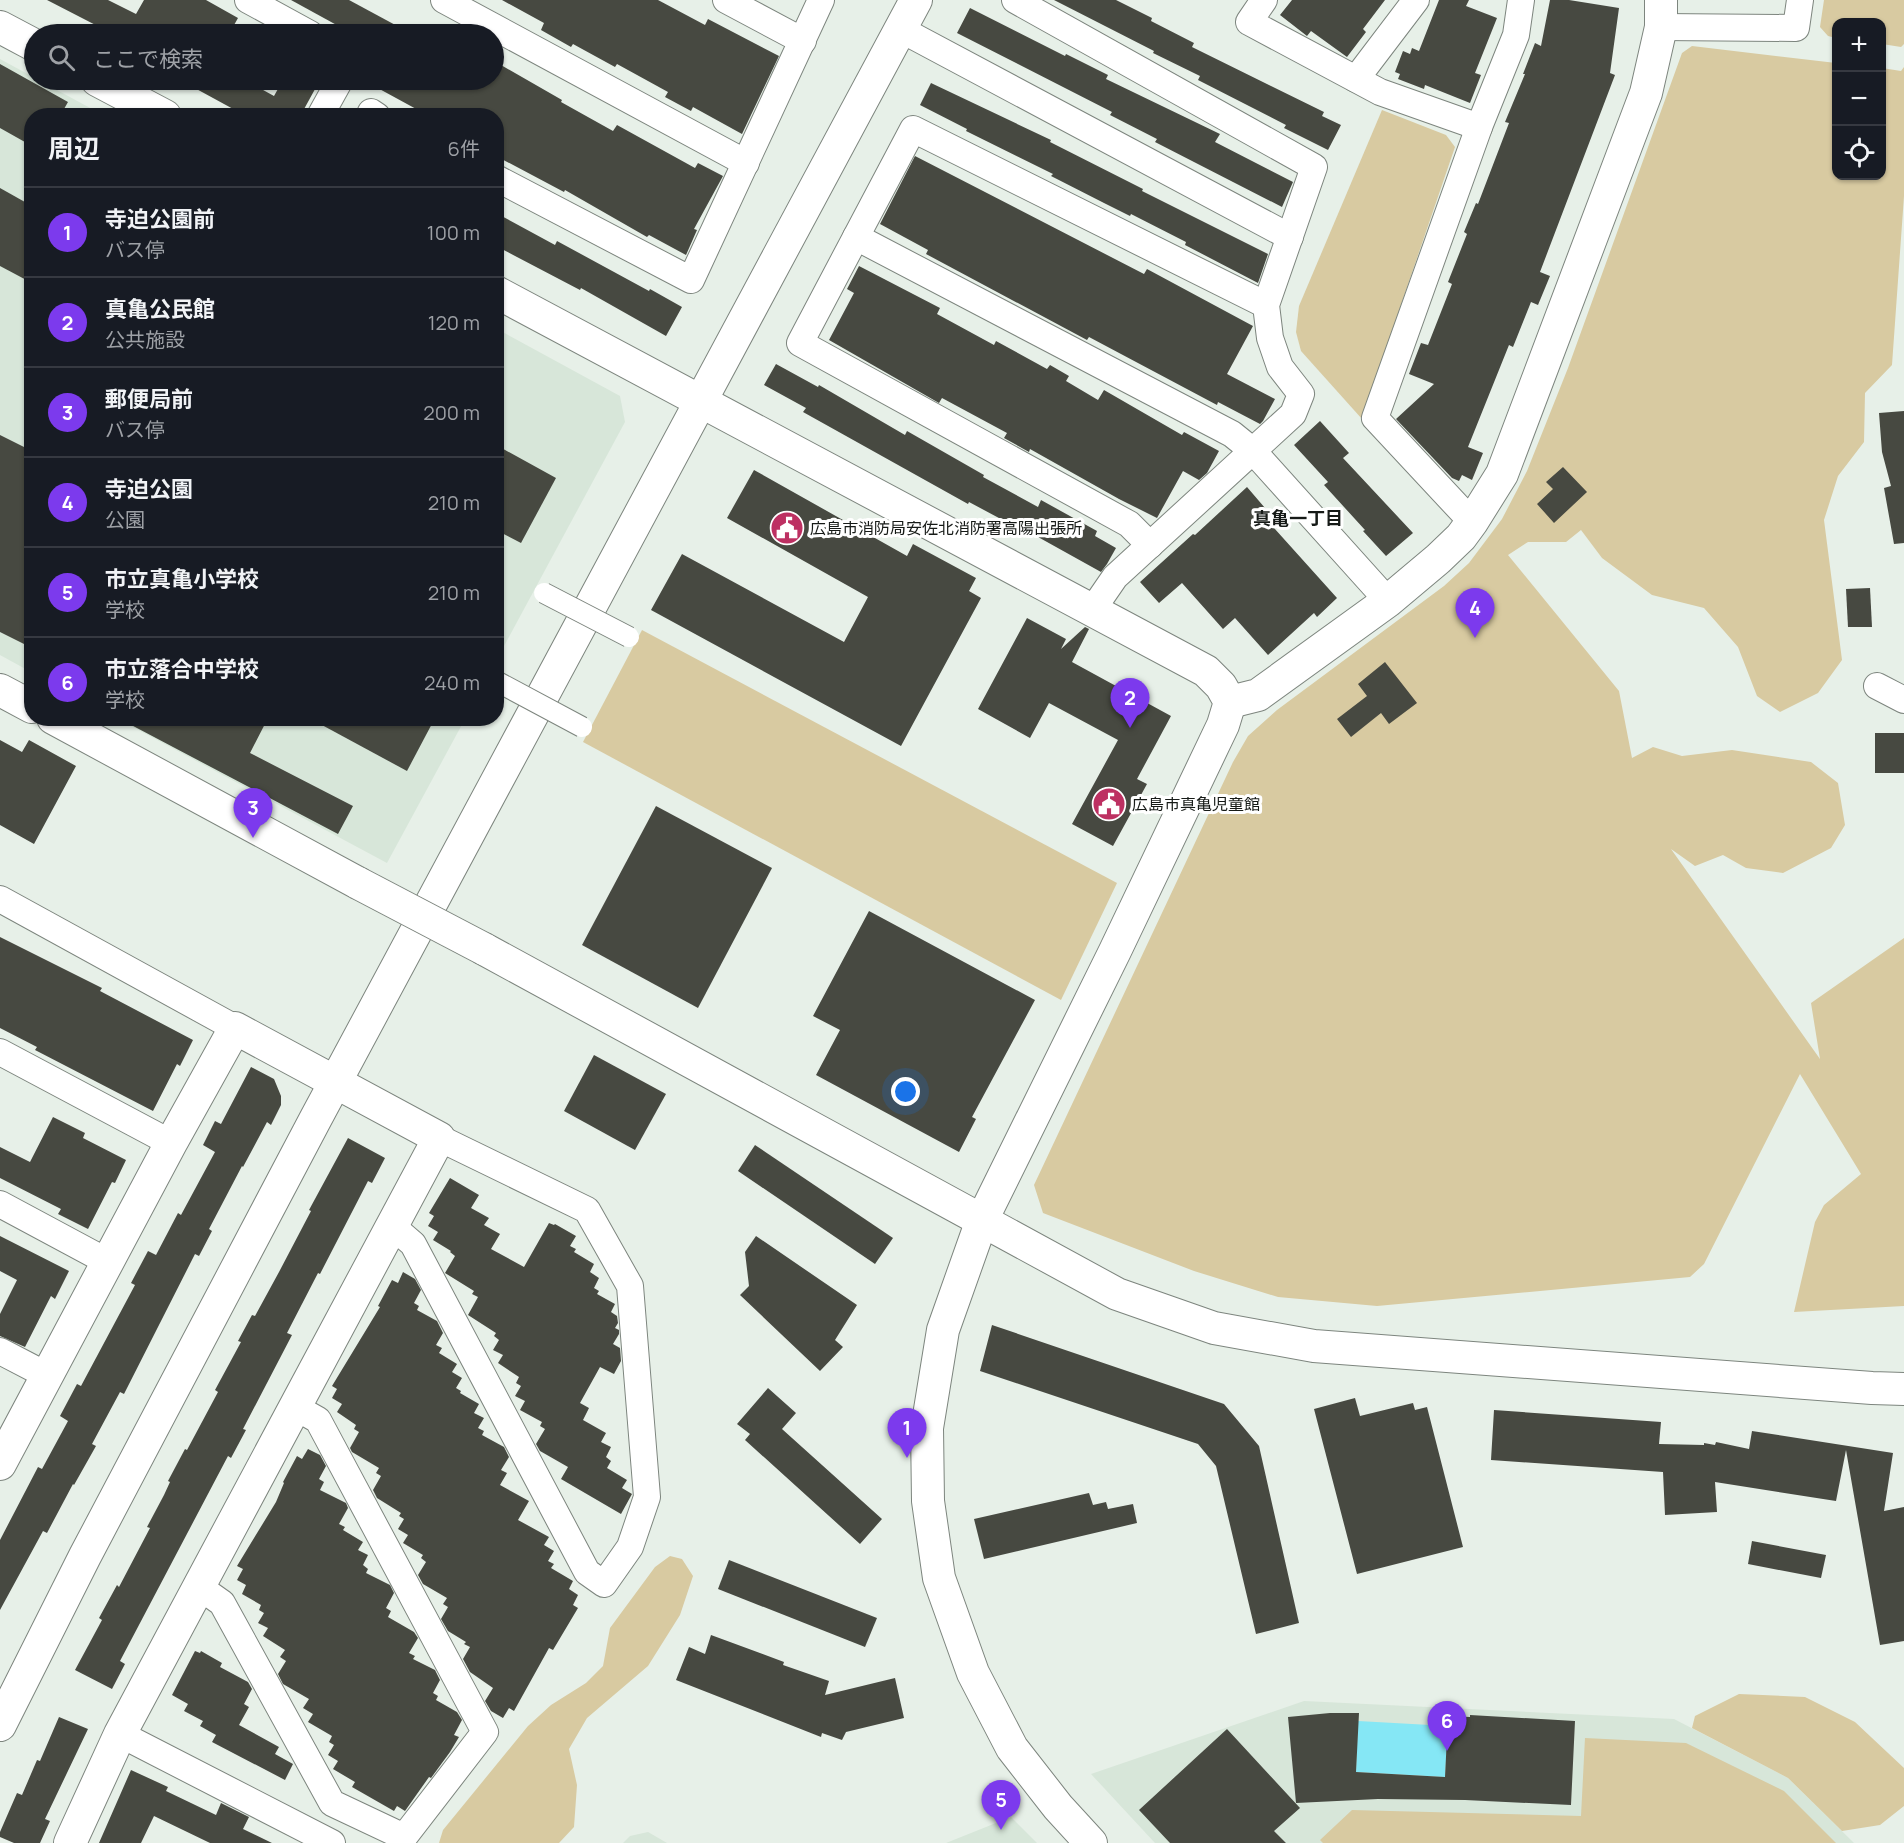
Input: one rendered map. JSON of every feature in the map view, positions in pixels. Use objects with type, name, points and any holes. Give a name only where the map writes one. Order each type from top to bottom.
[{"type":"street","points":[[248,0],[292,24]]},
{"type":"street","points":[[444,0],[488,24]]},
{"type":"street","points":[[726,0],[803,41]]},
{"type":"street","points":[[504,182],[691,280],[821,0]]},
{"type":"street","points":[[0,1725],[85,1556],[335,1083],[916,0]]},
{"type":"street","points":[[1015,0],[1314,167],[1266,305],[1270,338],[1280,367],[1300,394],[1293,414],[1115,577],[1093,609]]},
{"type":"street","points":[[1264,0],[1249,22],[1380,93],[1479,127]]},
{"type":"street","points":[[1356,80],[1416,0]]},
{"type":"street","points":[[1472,522],[1375,418],[1479,127],[1516,35],[1521,0]]},
{"type":"street","points":[[1230,702],[1258,695],[1388,601],[1438,559],[1461,537],[1472,522],[1502,474],[1540,380],[1646,93],[1661,13],[1796,28],[1800,0]]},
{"type":"street","points":[[0,27],[24,40]]},
{"type":"street","points":[[900,29],[1290,237]]},
{"type":"street","points":[[504,32],[746,163]]},
{"type":"street","points":[[116,90],[150,108]]},
{"type":"street","points":[[324,108],[334,90]]},
{"type":"street","points":[[1150,545],[1129,524],[800,343],[913,129],[1266,305]]},
{"type":"street","points":[[855,237],[1232,434],[1253,451],[1388,601]]},
{"type":"street","points":[[504,296],[1206,671],[1221,686],[1230,702],[1223,725],[1120,941],[982,1220],[943,1330],[927,1428],[928,1501],[939,1578],[973,1673],[1012,1748],[1058,1808],[1091,1843]]},
{"type":"street","points":[[544,592],[629,637]]},
{"type":"street","points":[[504,685],[582,727]]},
{"type":"street","points":[[1877,686],[1904,700]]},
{"type":"street","points":[[0,690],[24,703]]},
{"type":"street","points":[[68,726],[484,949],[1118,1294],[1214,1328],[1314,1346],[1872,1389],[1904,1389]]},
{"type":"street","points":[[0,898],[335,1083],[439,1138],[587,1210],[630,1286],[647,1497],[630,1547],[604,1584],[587,1572],[413,1244],[391,1225]]},
{"type":"street","points":[[0,1464],[171,1143],[236,1028]]},
{"type":"street","points":[[0,1052],[171,1143]]},
{"type":"street","points":[[70,1843],[120,1734],[439,1138]]},
{"type":"street","points":[[0,1204],[108,1262]]},
{"type":"street","points":[[0,1351],[48,1376]]},
{"type":"street","points":[[198,1586],[222,1603],[332,1803],[404,1837],[485,1732],[318,1420],[295,1407]]},
{"type":"street","points":[[120,1734],[332,1843]]},
{"type":"shaded area","points":[[1824,0],[1904,0],[1904,44],[1901,47],[1886,45],[1886,18],[1832,18],[1832,37],[1820,27]]},
{"type":"shaded area","points":[[1692,46],[1832,63],[1832,180],[1886,180],[1886,69],[1901,71],[1904,67],[1904,196],[1892,365],[1865,393],[1864,442],[1838,476],[1824,520],[1842,660],[1818,693],[1780,712],[1757,696],[1738,647],[1704,608],[1652,595],[1602,558],[1581,530],[1566,542],[1528,542],[1508,555],[1619,691],[1632,758],[1653,747],[1682,756],[1732,750],[1811,762],[1838,783],[1845,825],[1831,848],[1783,873],[1746,868],[1723,855],[1695,866],[1671,849],[1820,1059],[1811,1003],[1904,938],[1904,1306],[1794,1312],[1815,1222],[1824,1205],[1861,1174],[1800,1074],[1704,1264],[1690,1277],[1377,1306],[1278,1297],[1194,1271],[1043,1213],[1034,1185],[1233,762],[1248,736],[1277,710],[1444,586],[1469,563],[1502,519],[1527,471],[1568,368],[1682,53]]},
{"type":"shaded area","points":[[0,59],[24,72],[24,90],[57,90],[90,108],[24,108],[24,668],[0,655]]},
{"type":"shaded area","points":[[1382,110],[1446,135],[1455,147],[1362,419],[1301,351],[1296,332],[1299,306]]},
{"type":"shaded area","points":[[504,333],[620,396],[625,422],[504,646]]},
{"type":"shaded area","points":[[642,630],[1117,883],[1061,1000],[583,742]]},
{"type":"shaded area","points":[[131,726],[461,726],[387,863]]},
{"type":"shaded area","points":[[670,1556],[682,1559],[693,1576],[680,1615],[648,1666],[587,1718],[569,1749],[577,1785],[574,1827],[559,1843],[439,1843],[443,1830],[528,1726],[551,1705],[586,1683],[603,1666],[610,1628],[655,1567]]},
{"type":"shaded area","points":[[1739,1694],[1805,1697],[1855,1722],[1904,1768],[1904,1806],[1880,1825],[1842,1831],[1788,1778],[1692,1728],[1695,1716]]},
{"type":"shaded area","points":[[1304,1701],[1674,1719],[1788,1778],[1854,1843],[1155,1843],[1091,1774]]},
{"type":"shaded area","points":[[1585,1738],[1686,1743],[1784,1791],[1836,1843],[1323,1843],[1320,1840],[1352,1810],[1581,1816]]},
{"type":"shaded area","points":[[1011,1817],[1037,1843],[946,1843]]},
{"type":"shaded area","points":[[648,1832],[667,1843],[623,1843],[630,1836]]},
{"type":"water","points":[[1358,1721],[1448,1726],[1445,1777],[1356,1772]]},
{"type":"building","points":[[47,0],[108,0],[136,14],[144,0],[206,0],[238,18],[235,24],[94,24]]},
{"type":"building","points":[[291,0],[349,0],[393,24],[335,24]]},
{"type":"building","points":[[502,0],[658,0],[705,25],[708,19],[779,56],[742,134],[693,107],[691,111],[665,97],[668,92],[617,64],[615,67],[573,44],[571,47],[541,30],[544,23]]},
{"type":"building","points":[[1054,0],[1116,0],[1194,43],[1192,47],[1324,112],[1322,116],[1341,125],[1328,150],[1284,128],[1286,125],[1198,80],[1200,76]]},
{"type":"building","points":[[1292,0],[1385,0],[1363,29],[1366,32],[1347,57],[1311,31],[1307,36],[1280,15]]},
{"type":"building","points":[[1439,0],[1469,0],[1466,6],[1497,18],[1475,73],[1481,75],[1470,103],[1425,85],[1424,89],[1398,79],[1400,74],[1395,72],[1403,51],[1410,54],[1412,48],[1419,51]]},
{"type":"building","points":[[1550,0],[1569,0],[1619,8],[1610,73],[1615,75],[1540,272],[1550,276],[1538,305],[1531,302],[1513,347],[1509,345],[1468,447],[1483,453],[1472,480],[1462,475],[1459,481],[1452,478],[1396,419],[1434,384],[1409,374],[1421,343],[1428,345],[1452,284],[1448,282],[1467,234],[1464,232],[1476,203],[1478,204],[1509,123],[1505,122],[1535,43],[1541,46]]},
{"type":"building","points":[[970,8],[1108,75],[1106,79],[1220,134],[1215,142],[1293,182],[1282,207],[1155,142],[1157,139],[1110,115],[1112,112],[957,33]]},
{"type":"building","points":[[0,64],[24,77],[24,90],[47,90],[68,102],[65,108],[24,108],[24,142],[0,128]]},
{"type":"building","points":[[504,67],[613,131],[617,125],[695,168],[698,163],[723,176],[694,229],[697,230],[686,255],[649,235],[647,237],[565,190],[564,192],[504,160],[504,108],[414,108],[381,90],[504,90]]},
{"type":"building","points":[[931,83],[1051,140],[1050,142],[1143,189],[1142,191],[1268,254],[1258,283],[1185,245],[1186,242],[1051,176],[1053,174],[966,131],[967,129],[920,105]]},
{"type":"building","points":[[198,90],[263,90],[274,96],[277,90],[315,90],[305,108],[231,108]]},
{"type":"building","points":[[915,156],[1144,274],[1147,269],[1253,326],[1227,374],[1275,399],[1263,421],[1260,424],[1218,402],[1217,405],[1089,337],[1087,340],[926,254],[928,250],[880,224]]},
{"type":"building","points":[[0,188],[24,202],[24,279],[0,266]]},
{"type":"building","points":[[504,217],[555,245],[557,241],[682,307],[666,336],[581,288],[580,290],[504,250]]},
{"type":"building","points":[[859,266],[940,308],[937,314],[994,345],[996,341],[1047,369],[1050,365],[1069,376],[1066,381],[1098,400],[1104,390],[1182,435],[1184,432],[1219,451],[1207,473],[1199,480],[1183,471],[1157,518],[1030,449],[1029,452],[1004,438],[1007,433],[942,398],[939,403],[829,340],[854,293],[847,289]]},
{"type":"building","points":[[776,364],[818,387],[819,385],[905,435],[907,431],[1038,507],[1041,500],[1097,531],[1095,536],[1116,548],[1107,564],[1101,572],[1013,523],[1012,525],[969,502],[968,504],[803,412],[806,408],[764,385]]},
{"type":"building","points":[[1904,411],[1904,543],[1894,544],[1884,488],[1891,486],[1882,452],[1879,413]]},
{"type":"building","points":[[1320,421],[1349,453],[1343,458],[1413,533],[1386,556],[1324,485],[1328,482],[1294,445]]},
{"type":"building","points":[[0,435],[24,447],[24,644],[0,632]]},
{"type":"building","points":[[504,449],[556,478],[521,543],[504,534]]},
{"type":"building","points":[[1563,467],[1587,492],[1554,523],[1537,504],[1553,489],[1546,482]]},
{"type":"building","points":[[754,470],[907,556],[913,544],[976,578],[969,591],[981,598],[901,746],[651,610],[682,554],[844,642],[868,597],[727,518]]},
{"type":"building","points":[[1247,487],[1271,515],[1266,519],[1337,598],[1317,617],[1314,613],[1268,655],[1235,618],[1223,629],[1182,583],[1159,603],[1140,582]]},
{"type":"building","points":[[1870,588],[1872,627],[1848,627],[1846,589]]},
{"type":"building","points":[[1027,618],[1066,639],[1061,649],[1085,627],[1089,629],[1072,662],[1171,716],[1137,779],[1147,784],[1113,846],[1072,824],[1118,740],[1049,703],[1030,738],[978,709]]},
{"type":"building","points":[[1385,662],[1417,703],[1389,724],[1381,713],[1351,737],[1337,719],[1367,696],[1358,684]]},
{"type":"building","points":[[133,726],[264,726],[250,753],[353,806],[338,834]]},
{"type":"building","points":[[324,726],[431,726],[407,771]]},
{"type":"building","points":[[1875,733],[1904,733],[1904,773],[1875,773]]},
{"type":"building","points":[[0,740],[22,752],[29,740],[76,766],[34,844],[0,825]]},
{"type":"building","points":[[656,806],[772,868],[698,1008],[582,945]]},
{"type":"building","points":[[869,911],[1035,1000],[972,1117],[976,1119],[959,1152],[816,1075],[840,1030],[813,1016]]},
{"type":"building","points":[[0,937],[102,988],[100,991],[193,1040],[180,1066],[177,1064],[153,1111],[35,1050],[37,1047],[0,1028]]},
{"type":"building","points":[[594,1055],[666,1094],[635,1150],[564,1111]]},
{"type":"building","points":[[251,1067],[274,1079],[281,1096],[281,1105],[271,1125],[267,1122],[242,1166],[209,1229],[212,1231],[199,1256],[195,1254],[124,1394],[120,1392],[92,1444],[96,1446],[47,1533],[43,1531],[0,1610],[0,1540],[38,1467],[42,1469],[68,1421],[60,1416],[77,1384],[81,1386],[135,1285],[131,1283],[148,1251],[156,1255],[178,1213],[181,1215],[215,1152],[203,1145],[215,1121],[221,1124]]},
{"type":"building","points":[[53,1117],[85,1133],[83,1138],[126,1160],[88,1229],[58,1214],[61,1209],[0,1178],[0,1147],[30,1162]]},
{"type":"building","points":[[348,1138],[385,1158],[372,1183],[368,1181],[287,1333],[292,1335],[243,1429],[246,1430],[231,1458],[228,1456],[120,1661],[125,1664],[112,1689],[75,1670],[102,1620],[99,1618],[117,1585],[119,1587],[150,1528],[147,1527],[170,1482],[168,1481],[218,1392],[215,1390],[241,1342],[238,1341],[252,1315],[255,1316],[279,1272]]},
{"type":"building","points":[[755,1145],[893,1238],[875,1264],[738,1171]]},
{"type":"building","points":[[450,1178],[479,1195],[471,1208],[489,1218],[484,1225],[500,1234],[491,1249],[524,1267],[549,1223],[555,1224],[576,1236],[570,1246],[576,1249],[574,1252],[594,1264],[590,1272],[599,1278],[594,1288],[599,1291],[597,1294],[615,1304],[611,1312],[617,1316],[618,1323],[615,1328],[619,1330],[619,1334],[613,1344],[620,1348],[621,1361],[614,1374],[600,1367],[580,1403],[589,1408],[583,1420],[606,1433],[601,1442],[611,1447],[606,1457],[611,1461],[607,1468],[627,1480],[622,1488],[632,1494],[621,1514],[561,1479],[568,1467],[540,1451],[536,1444],[545,1429],[540,1426],[542,1422],[520,1410],[525,1401],[515,1396],[521,1386],[516,1383],[519,1377],[498,1363],[503,1355],[493,1350],[499,1340],[494,1336],[496,1333],[468,1315],[478,1297],[472,1294],[474,1291],[445,1273],[455,1256],[433,1240],[438,1232],[428,1226],[434,1216],[429,1213]]},
{"type":"building","points":[[0,1236],[69,1271],[55,1299],[51,1296],[25,1347],[0,1336],[0,1314],[17,1280],[0,1271]]},
{"type":"building","points":[[756,1236],[857,1305],[835,1340],[843,1347],[820,1371],[740,1295],[749,1286],[745,1252]]},
{"type":"building","points":[[403,1272],[415,1279],[421,1290],[414,1303],[419,1306],[417,1310],[437,1321],[443,1333],[436,1345],[442,1348],[439,1353],[457,1364],[452,1372],[462,1378],[456,1388],[461,1391],[460,1393],[479,1404],[474,1413],[484,1418],[478,1428],[484,1431],[482,1435],[504,1447],[509,1457],[501,1470],[507,1473],[500,1485],[529,1501],[518,1520],[549,1537],[544,1545],[554,1551],[548,1561],[554,1564],[551,1568],[573,1581],[569,1589],[578,1595],[573,1605],[578,1608],[553,1650],[549,1648],[514,1711],[509,1708],[503,1718],[491,1711],[485,1701],[493,1688],[470,1672],[463,1659],[470,1647],[448,1631],[441,1619],[448,1607],[443,1604],[447,1598],[423,1584],[418,1575],[426,1562],[421,1558],[423,1555],[403,1543],[408,1535],[398,1529],[404,1519],[399,1516],[401,1513],[377,1498],[373,1490],[381,1476],[376,1473],[379,1468],[352,1452],[350,1448],[359,1432],[354,1429],[356,1425],[337,1412],[342,1404],[332,1398],[337,1389],[332,1386],[380,1307],[378,1306],[392,1280],[398,1283]]},
{"type":"building","points":[[992,1325],[1224,1404],[1259,1446],[1299,1623],[1256,1634],[1216,1466],[1198,1444],[980,1371]]},
{"type":"building","points":[[768,1388],[796,1413],[782,1429],[882,1519],[860,1544],[745,1440],[750,1434],[737,1424]]},
{"type":"building","points":[[1355,1398],[1360,1416],[1413,1403],[1415,1410],[1427,1407],[1463,1547],[1357,1574],[1314,1409]]},
{"type":"building","points":[[1494,1410],[1661,1422],[1659,1444],[1704,1445],[1704,1443],[1715,1445],[1716,1442],[1749,1449],[1752,1431],[1893,1453],[1884,1511],[1904,1507],[1904,1641],[1880,1645],[1846,1450],[1836,1501],[1715,1482],[1717,1512],[1665,1515],[1663,1472],[1491,1460]]},
{"type":"building","points":[[308,1449],[320,1455],[326,1466],[319,1479],[324,1482],[320,1490],[346,1503],[348,1508],[339,1524],[345,1527],[343,1530],[363,1542],[358,1550],[368,1555],[363,1565],[368,1569],[366,1573],[390,1585],[394,1593],[386,1608],[391,1611],[388,1617],[414,1632],[418,1638],[409,1653],[415,1656],[413,1659],[435,1670],[440,1680],[433,1693],[438,1696],[436,1700],[457,1712],[462,1720],[454,1735],[459,1737],[450,1752],[405,1811],[397,1806],[394,1811],[352,1787],[355,1782],[333,1769],[338,1761],[328,1755],[334,1745],[329,1742],[332,1736],[308,1722],[313,1714],[303,1708],[309,1699],[283,1684],[278,1674],[286,1661],[280,1657],[285,1650],[263,1636],[268,1628],[258,1623],[264,1613],[259,1610],[261,1605],[242,1594],[246,1585],[237,1580],[243,1569],[237,1566],[276,1502],[283,1482],[297,1456],[302,1459]]},
{"type":"building","points":[[1089,1493],[1093,1505],[1106,1502],[1108,1509],[1133,1504],[1137,1523],[984,1559],[974,1519]]},
{"type":"building","points":[[1752,1541],[1826,1555],[1821,1578],[1748,1564]]},
{"type":"building","points":[[729,1560],[877,1618],[865,1647],[718,1589]]},
{"type":"building","points":[[711,1635],[784,1662],[783,1665],[829,1681],[825,1695],[895,1678],[904,1718],[846,1732],[842,1740],[822,1733],[821,1737],[676,1680],[689,1647],[705,1654]]},
{"type":"building","points":[[195,1651],[200,1653],[201,1651],[222,1663],[220,1667],[248,1682],[252,1689],[244,1704],[249,1707],[239,1725],[279,1747],[275,1754],[293,1764],[285,1780],[212,1742],[216,1735],[200,1726],[203,1721],[184,1711],[188,1704],[172,1695]]},
{"type":"building","points":[[1359,1713],[1356,1772],[1445,1777],[1448,1716],[1470,1717],[1470,1715],[1575,1721],[1571,1805],[1378,1799],[1296,1803],[1288,1717]]},
{"type":"building","points":[[59,1717],[88,1729],[45,1819],[50,1821],[40,1843],[14,1843],[0,1837],[0,1832],[17,1793],[22,1795],[37,1760],[40,1761]]},
{"type":"building","points":[[1227,1729],[1300,1808],[1274,1831],[1286,1843],[1170,1843],[1139,1810]]},
{"type":"building","points":[[131,1770],[168,1787],[166,1791],[216,1815],[221,1803],[249,1817],[243,1829],[272,1843],[210,1843],[154,1816],[141,1843],[99,1843]]},
{"type":"place","name":"広島市消防局安佐北消防署高陽出張所","points":[[787,528]]},
{"type":"place","name":"寺迫公園","points":[[1475,638]]},
{"type":"place","name":"真亀公民館","points":[[1130,728]]},
{"type":"place","name":"広島市真亀児童館","points":[[1109,804]]},
{"type":"place","name":"郵便局前","points":[[253,838]]},
{"type":"place","name":"寺迫公園前","points":[[907,1458]]},
{"type":"place","name":"市立落合中学校","points":[[1447,1751]]},
{"type":"place","name":"市立真亀小学校","points":[[1001,1830]]},
{"type":"district","name":"真亀一丁目","points":[[1298,518]]}]
